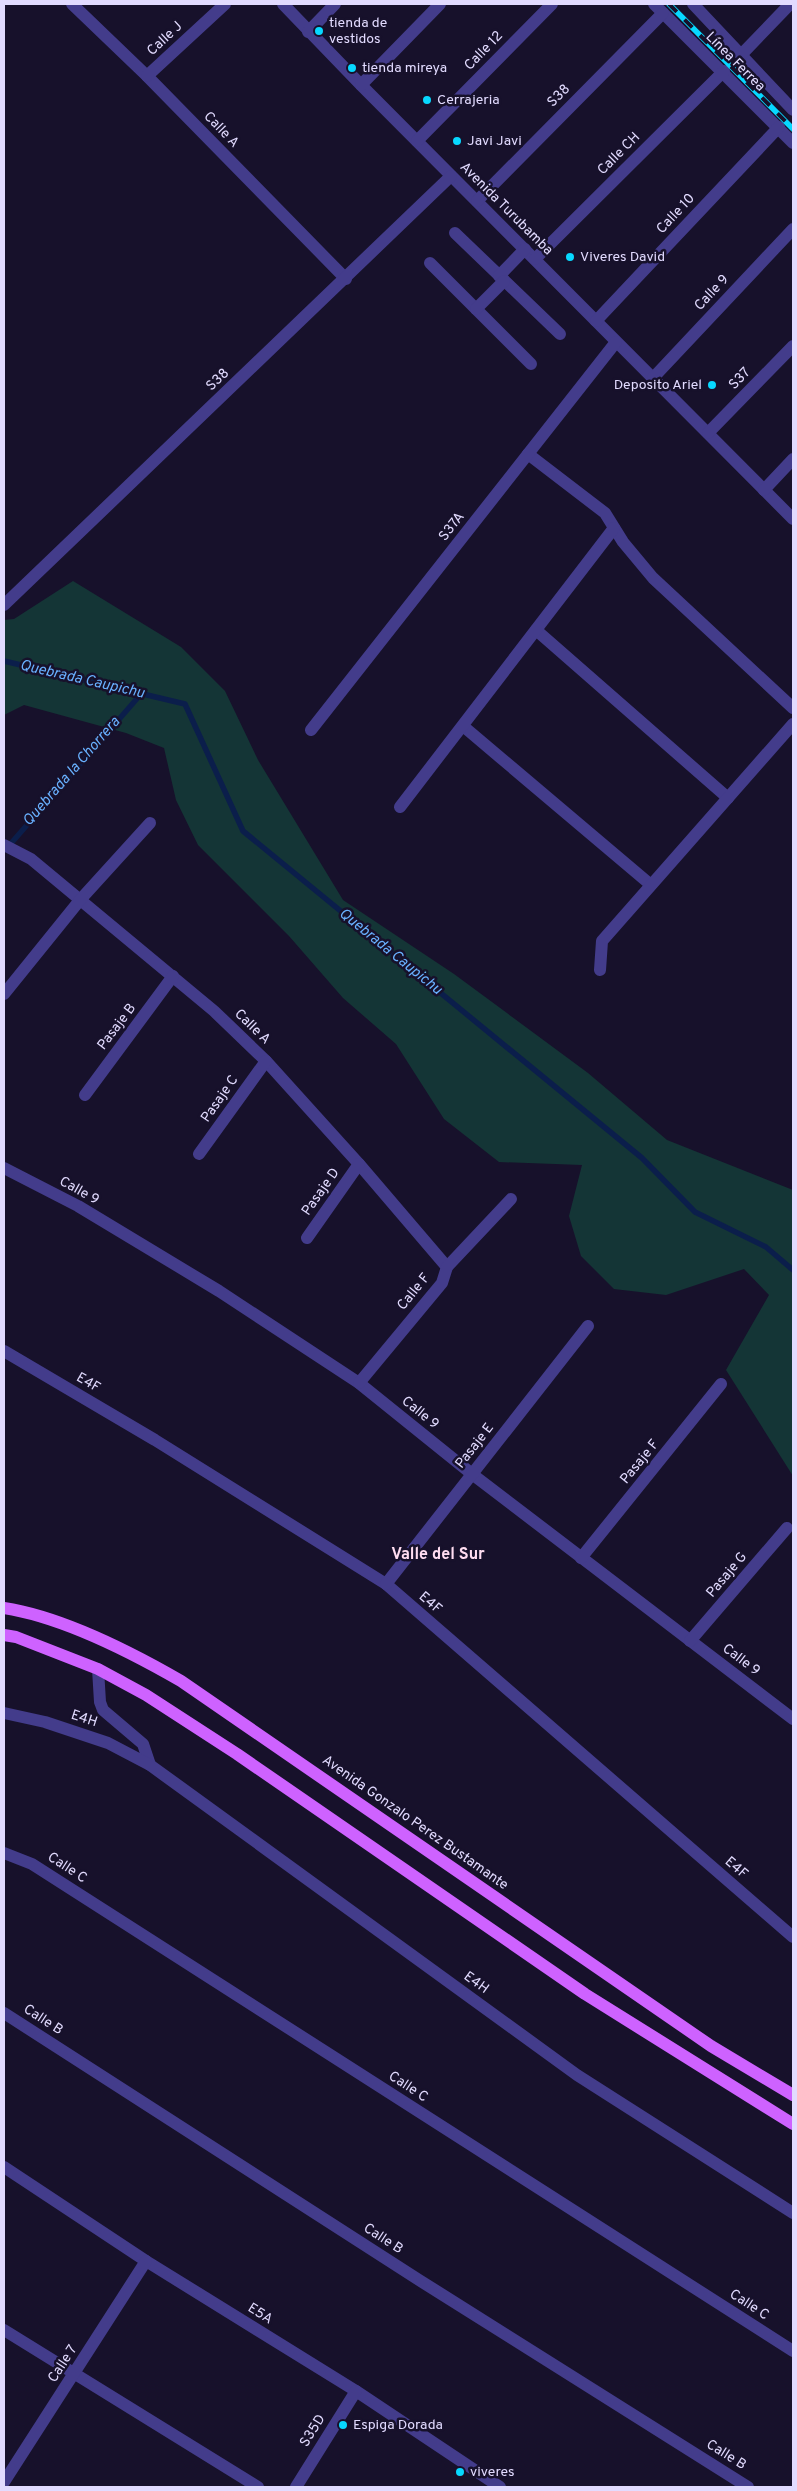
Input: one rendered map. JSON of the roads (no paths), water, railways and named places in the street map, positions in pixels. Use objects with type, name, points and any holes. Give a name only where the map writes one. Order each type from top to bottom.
[{"type":"main road","name":"Avenida Gonzalo Perez Bustamante","points":[[4,1608],[31,1612],[136,1655],[181,1681],[711,2046],[793,2094]]},
{"type":"main road","points":[[4,1635],[16,1637],[98,1669],[146,1695],[237,1754],[586,1994],[793,2124]]},
{"type":"street","name":"Calle A","points":[[72,4],[148,76],[346,279]]},
{"type":"street","name":"Calle J","points":[[148,76],[225,4]]},
{"type":"street","name":"Avenida Turubamba","points":[[283,4],[308,32],[793,519]]},
{"type":"street","points":[[308,32],[335,4]]},
{"type":"street","points":[[361,85],[440,4]]},
{"type":"street","name":"Calle 12","points":[[417,142],[552,4]]},
{"type":"street","name":"Línea Ferrea","points":[[693,4],[793,110]]},
{"type":"street","points":[[741,55],[790,4]]},
{"type":"street","name":"Línea Ferrea","points":[[658,8],[724,71],[793,143]]},
{"type":"street","name":"S38","points":[[477,201],[658,8]]},
{"type":"street","name":"Calle CH","points":[[535,259],[724,71]]},
{"type":"street","name":"Calle 10","points":[[596,321],[778,127]]},
{"type":"street","name":"S38","points":[[4,605],[346,279],[451,176]]},
{"type":"street","name":"Calle 9","points":[[653,378],[793,229]]},
{"type":"street","points":[[455,233],[560,334]]},
{"type":"street","points":[[476,309],[525,250]]},
{"type":"street","points":[[430,264],[531,364]]},
{"type":"street","name":"S37A","points":[[312,730],[616,342]]},
{"type":"street","name":"S37","points":[[708,433],[793,346]]},
{"type":"street","points":[[528,454],[605,513],[623,542],[653,578],[793,708]]},
{"type":"street","points":[[764,490],[793,459]]},
{"type":"street","points":[[400,807],[614,528]]},
{"type":"street","points":[[536,630],[728,798]]},
{"type":"street","points":[[600,970],[602,941],[793,724]]},
{"type":"street","points":[[463,726],[651,885]]},
{"type":"street","points":[[4,994],[80,900],[150,823]]},
{"type":"street","name":"Calle A","points":[[6,845],[31,858],[173,976],[266,1061],[359,1164],[447,1266]]},
{"type":"street","name":"Pasaje B","points":[[84,1095],[173,976]]},
{"type":"street","name":"Pasaje C","points":[[199,1154],[266,1061]]},
{"type":"street","name":"Pasaje D","points":[[307,1238],[359,1164]]},
{"type":"street","name":"Calle 9","points":[[4,1168],[78,1206],[211,1286],[359,1383],[472,1474],[793,1719]]},
{"type":"street","name":"Calle F","points":[[359,1383],[442,1283],[447,1266],[511,1199]]},
{"type":"street","name":"Pasaje E","points":[[386,1584],[588,1326]]},
{"type":"street","name":"E4F","points":[[4,1352],[155,1440],[386,1584],[793,1937]]},
{"type":"street","name":"Pasaje F","points":[[581,1558],[721,1384]]},
{"type":"street","name":"Pasaje G","points":[[690,1641],[787,1528]]},
{"type":"street","name":"E4H","points":[[98,1669],[100,1702],[103,1710],[142,1744],[150,1765]]},
{"type":"street","name":"E4H","points":[[4,1713],[45,1722],[108,1743],[150,1765],[577,2075],[793,2213]]},
{"type":"street","name":"Calle C","points":[[4,1853],[32,1864],[793,2351]]},
{"type":"street","name":"Calle B","points":[[4,2013],[419,2280],[748,2487]]},
{"type":"street","name":"E5A","points":[[4,2167],[146,2261],[356,2390],[500,2487]]},
{"type":"street","name":"Calle 7","points":[[4,2482],[146,2261]]},
{"type":"street","points":[[4,2330],[258,2487]]},
{"type":"street","name":"S35D","points":[[296,2487],[356,2390]]},
{"type":"waterway","name":"Quebrada Caupichu","points":[[4,661],[185,704],[243,831],[642,1158],[695,1212],[766,1247],[793,1270]]},
{"type":"waterway","name":"Quebrada la Chorrera","points":[[7,848],[141,694]]},
{"type":"railway","points":[[669,4],[793,129]]},
{"type":"place","name":"tienda de vestidos","points":[[319,31]]},
{"type":"place","name":"tienda mireya","points":[[352,68]]},
{"type":"place","name":"Cerrajeria","points":[[427,100]]},
{"type":"place","name":"Javi Javi","points":[[457,141]]},
{"type":"place","name":"Viveres David","points":[[570,257]]},
{"type":"place","name":"Deposito Ariel","points":[[712,385]]},
{"type":"place","name":"Espiga Dorada","points":[[343,2425]]},
{"type":"place","name":"viveres","points":[[460,2472]]},
{"type":"district","name":"Valle del Sur","points":[[438,1555]]}]
